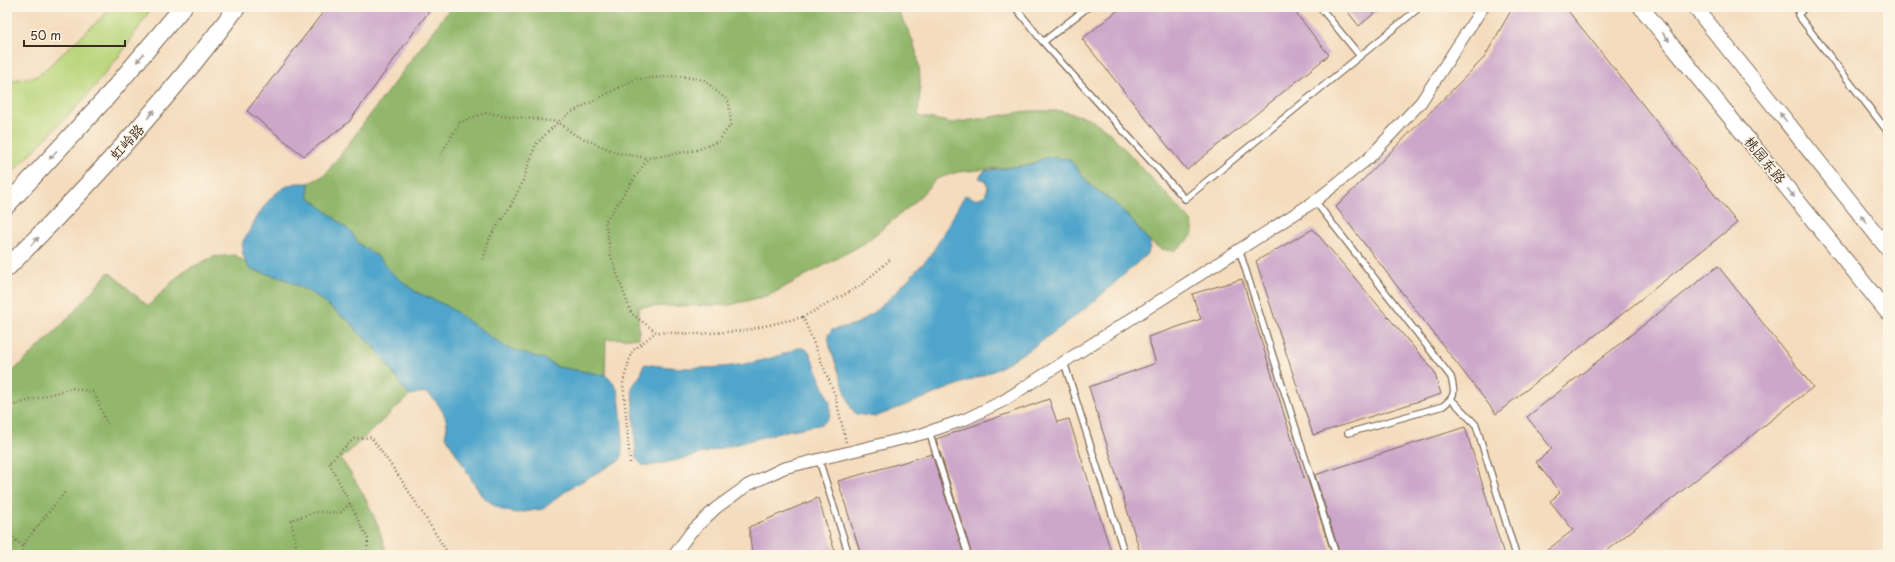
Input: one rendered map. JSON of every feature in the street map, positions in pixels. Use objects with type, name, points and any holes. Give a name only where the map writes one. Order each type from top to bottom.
[{"type":"main road","points":[[7,205],[106,98],[183,7]]},
{"type":"main road","name":"虹岭路","points":[[7,268],[51,224],[144,124],[237,7]]},
{"type":"main road","name":"桃园东路","points":[[1641,7],[1888,313]]},
{"type":"main road","points":[[1695,7],[1888,249]]},
{"type":"street","points":[[674,555],[691,532],[716,508],[748,485],[784,468],[929,431],[966,419],[1003,401],[1315,201],[1369,158],[1421,102],[1482,7]]},
{"type":"lane","points":[[1015,7],[1043,42],[1185,199],[1420,7]]},
{"type":"lane","points":[[1043,42],[1088,7]]},
{"type":"lane","points":[[1320,7],[1360,56]]},
{"type":"lane","points":[[1805,7],[1798,15],[1888,132]]},
{"type":"lane","points":[[1315,201],[1451,377],[1454,390],[1451,399],[1443,406],[1348,433]]},
{"type":"lane","points":[[1240,249],[1336,555]]},
{"type":"lane","points":[[1064,361],[1125,555]]},
{"type":"lane","points":[[1451,399],[1476,425],[1516,555]]},
{"type":"lane","points":[[929,431],[968,555]]},
{"type":"lane","points":[[819,460],[849,555]]},
{"type":"path","points":[[441,154],[460,122],[485,113],[558,122],[575,135],[617,153],[648,158],[697,150],[719,141],[731,124],[729,102],[704,80],[678,76],[636,79],[570,113],[558,122],[536,144],[522,183],[511,206],[490,238],[483,259]]},
{"type":"path","points":[[648,158],[605,222],[610,256],[631,313],[656,332],[697,334],[743,332],[803,317],[860,286],[892,258]]},
{"type":"path","points":[[803,317],[835,395],[849,452]]},
{"type":"path","points":[[630,463],[623,382],[632,351],[656,332]]},
{"type":"path","points":[[7,407],[72,388],[94,392],[107,424]]},
{"type":"path","points":[[367,555],[368,539],[329,462],[354,439],[371,437],[401,479],[449,555]]},
{"type":"path","points":[[22,546],[65,492]]},
{"type":"path","points":[[296,545],[291,520],[316,512],[341,512],[351,503]]},
{"type":"path","points":[[7,532],[22,546],[23,555]]},
{"type":"green space","points":[[113,7],[152,7],[127,46],[87,96],[7,178],[7,81],[38,76]]},
{"type":"green space","points":[[451,7],[895,7],[910,34],[918,59],[920,86],[918,116],[953,123],[1029,111],[1061,111],[1089,118],[1108,131],[1191,221],[1193,227],[1192,235],[1190,239],[1174,251],[1161,249],[1150,242],[1128,216],[1112,201],[1090,185],[1069,159],[1047,157],[1030,165],[958,172],[936,179],[914,203],[865,243],[770,295],[730,305],[638,307],[639,338],[606,339],[605,375],[557,367],[544,359],[507,349],[447,306],[416,292],[393,274],[378,257],[359,244],[351,232],[308,196],[309,183],[325,175]]},
{"type":"green space","points":[[235,255],[244,261],[250,269],[285,279],[313,294],[351,323],[358,332],[377,350],[409,396],[341,459],[356,482],[374,516],[387,555],[7,555],[7,377],[63,324],[109,272],[148,306],[182,272],[213,257]]},
{"type":"water","points":[[1047,157],[1069,159],[1090,185],[1112,201],[1128,216],[1150,242],[1150,248],[1147,254],[1090,305],[1038,344],[996,370],[875,417],[856,414],[851,408],[830,347],[828,335],[832,330],[856,324],[872,314],[891,297],[931,255],[965,195],[975,199],[985,196],[988,187],[985,180],[979,178],[984,171],[1030,165]]},
{"type":"water","points":[[297,183],[309,183],[308,196],[351,232],[359,244],[378,257],[393,274],[416,292],[447,306],[507,348],[544,359],[557,367],[605,375],[613,382],[618,392],[622,437],[620,460],[570,488],[543,509],[517,513],[505,511],[495,506],[481,495],[445,435],[447,422],[445,417],[440,407],[429,395],[425,393],[417,393],[409,396],[377,350],[358,332],[351,323],[313,294],[285,279],[250,269],[248,266],[243,253],[243,241],[259,214],[271,198],[278,191]]},
{"type":"water","points":[[798,348],[803,348],[809,351],[830,403],[830,416],[823,424],[781,432],[686,458],[650,466],[642,465],[636,458],[632,387],[642,373],[642,368],[645,364],[683,368],[723,367],[762,360]]},
{"type":"building","points":[[327,7],[432,7],[349,122],[304,156],[247,111]]},
{"type":"building","points":[[1122,7],[1291,7],[1329,55],[1187,170],[1082,39]]},
{"type":"building","points":[[1344,7],[1382,7],[1359,26]]},
{"type":"building","points":[[1513,7],[1565,7],[1737,223],[1496,414],[1336,207],[1484,58]]},
{"type":"building","points":[[1313,229],[1434,371],[1441,394],[1313,435],[1256,261]]},
{"type":"building","points":[[1718,266],[1813,387],[1601,555],[1541,555],[1573,530],[1550,501],[1560,493],[1536,462],[1552,449],[1527,417]]},
{"type":"building","points":[[1242,279],[1304,478],[1307,477],[1332,555],[1141,555],[1089,387],[1156,363],[1148,337],[1201,319],[1192,294]]},
{"type":"building","points":[[1049,399],[1057,422],[1069,419],[1112,555],[972,555],[936,439]]},
{"type":"building","points":[[1465,427],[1504,555],[1340,555],[1315,475]]},
{"type":"building","points":[[932,454],[964,555],[861,555],[838,481]]},
{"type":"building","points":[[818,498],[836,555],[752,555],[749,527]]}]
